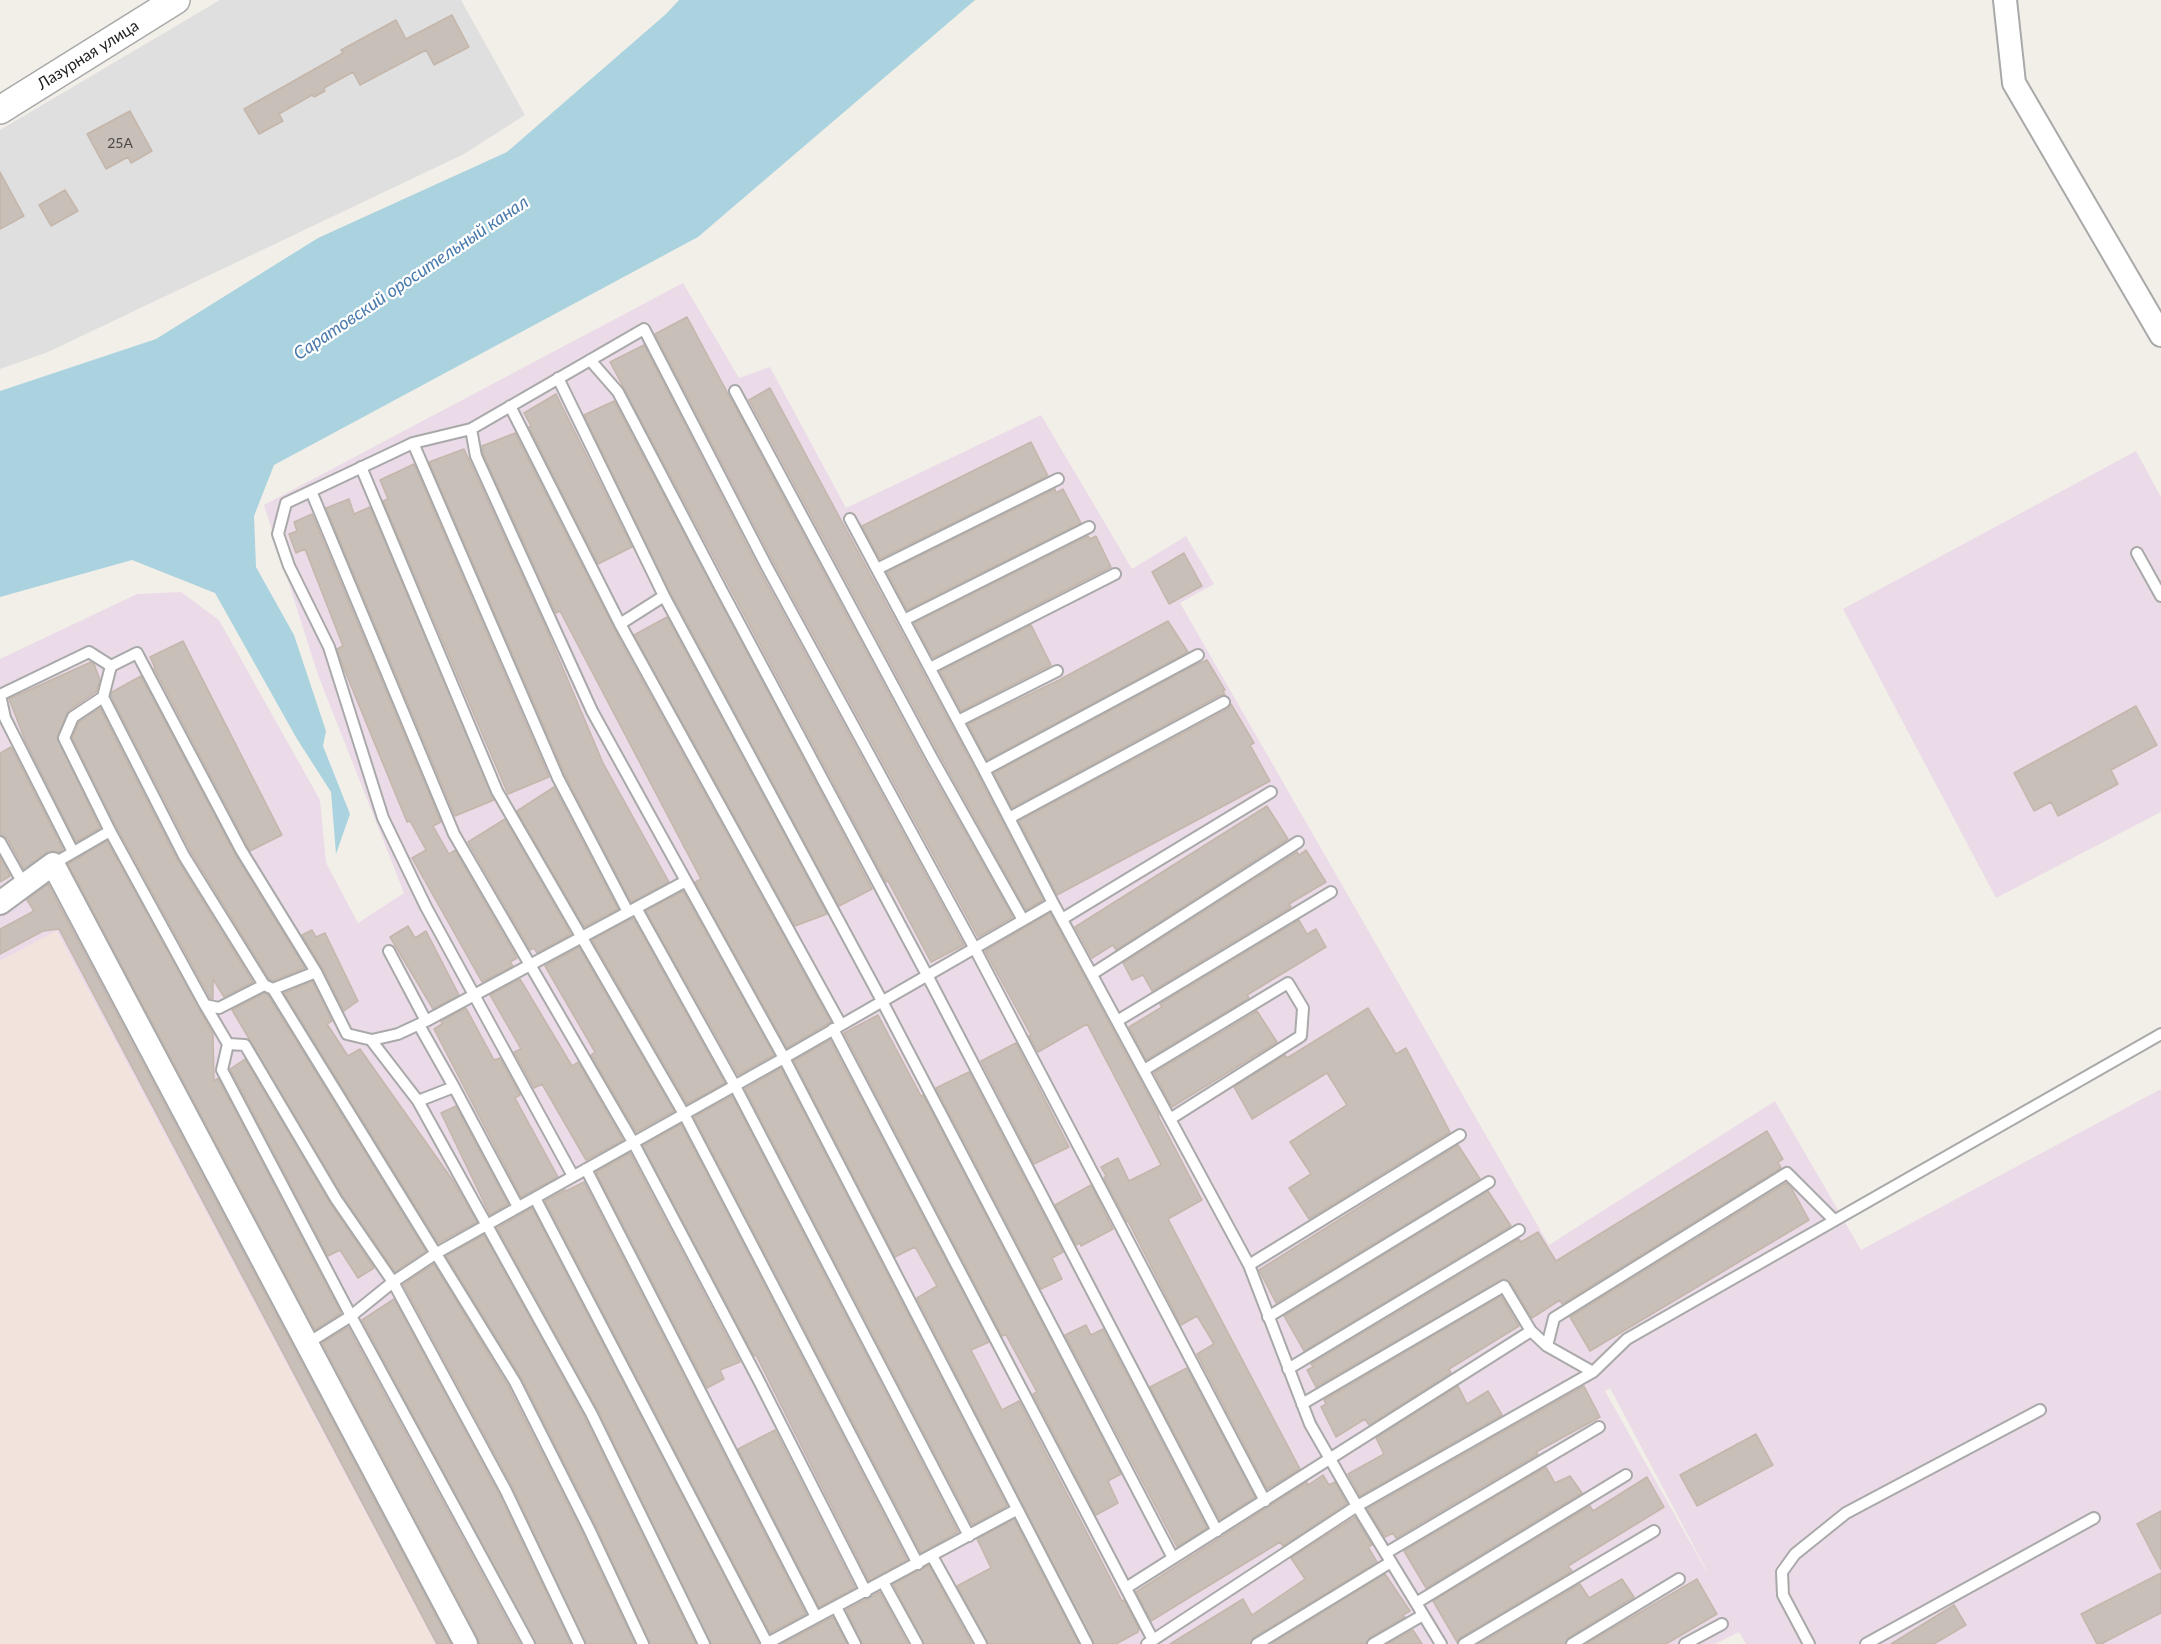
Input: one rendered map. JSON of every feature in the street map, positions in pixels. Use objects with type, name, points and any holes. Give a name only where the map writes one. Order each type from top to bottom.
[{"type":"street","name":"Лазурная улица","points":[[0,110],[176,0]]},
{"type":"street","points":[[2005,0],[2014,84],[2161,334]]},
{"type":"street","points":[[0,903],[53,864],[466,1644]]},
{"type":"lane","points":[[573,1176],[426,907],[383,818],[329,647],[289,566],[278,534],[286,503],[413,443],[471,429],[644,329],[767,567],[974,947],[1265,1501]]},
{"type":"lane","points":[[590,360],[618,392],[927,975],[1217,1532]]},
{"type":"lane","points":[[558,378],[664,596],[882,1001],[1173,1558]]},
{"type":"lane","points":[[735,391],[931,756],[1023,920]]},
{"type":"lane","points":[[510,406],[620,624],[837,1027],[1126,1588],[1150,1642],[1357,1506],[1593,1372],[1627,1340],[2161,1034]]},
{"type":"lane","points":[[471,429],[476,456],[592,711],[784,1058],[1087,1644]]},
{"type":"lane","points":[[413,443],[558,778],[735,1086],[969,1536]]},
{"type":"lane","points":[[362,467],[497,791],[684,1114],[918,1564]]},
{"type":"lane","points":[[877,569],[1058,479]]},
{"type":"lane","points":[[311,491],[454,834],[633,1142],[758,1379],[866,1592]]},
{"type":"lane","points":[[850,519],[1053,903],[1249,1265],[1310,1424],[1441,1644]]},
{"type":"lane","points":[[904,620],[1089,527]]},
{"type":"lane","points":[[2137,553],[2161,596]]},
{"type":"lane","points":[[930,668],[1115,574]]},
{"type":"lane","points":[[620,624],[664,596]]},
{"type":"lane","points":[[73,852],[5,718],[0,695],[89,652],[111,666]]},
{"type":"lane","points":[[643,1644],[589,1529],[515,1382],[184,856],[103,697],[111,666],[137,653],[241,850],[316,972],[347,1034],[371,1040],[398,1034],[686,881]]},
{"type":"lane","points":[[984,770],[1198,655]]},
{"type":"lane","points":[[958,721],[1057,671]]},
{"type":"lane","points":[[103,697],[73,717],[64,738],[110,831],[228,1044],[222,1070],[351,1316],[529,1644]]},
{"type":"lane","points":[[1009,818],[1224,702]]},
{"type":"lane","points":[[1062,919],[1271,792]]},
{"type":"lane","points":[[53,864],[110,831]]},
{"type":"lane","points":[[0,842],[24,885]]},
{"type":"lane","points":[[1092,974],[1298,842]]},
{"type":"lane","points":[[1117,1021],[1331,892]]},
{"type":"lane","points":[[308,1343],[351,1316],[393,1282],[435,1254],[735,1086],[1053,903]]},
{"type":"lane","points":[[389,951],[454,1087],[518,1207]]},
{"type":"lane","points":[[205,1005],[219,1008],[268,987],[316,972]]},
{"type":"lane","points":[[1144,1070],[1288,982],[1303,1008],[1301,1036],[1170,1119]]},
{"type":"lane","points":[[371,1040],[418,1101],[591,1413],[704,1644]]},
{"type":"lane","points":[[228,1044],[244,1046],[336,1198],[393,1282],[506,1491],[579,1644]]},
{"type":"lane","points":[[418,1101],[454,1087]]},
{"type":"lane","points":[[1249,1265],[1460,1135]]},
{"type":"lane","points":[[586,1169],[816,1617]]},
{"type":"lane","points":[[1547,1346],[1554,1318],[1787,1173],[1834,1220]]},
{"type":"lane","points":[[1268,1317],[1489,1182]]},
{"type":"lane","points":[[535,1198],[767,1644],[1016,1510]]},
{"type":"lane","points":[[1288,1369],[1519,1230]]},
{"type":"lane","points":[[1302,1404],[1504,1286],[1532,1331],[1547,1346],[1593,1372]]},
{"type":"lane","points":[[1126,1588],[1532,1331]]},
{"type":"lane","points":[[1809,1644],[1783,1595],[1782,1572],[1795,1554],[1846,1513],[2040,1410]]},
{"type":"lane","points":[[1257,1644],[1388,1558],[1599,1427]]},
{"type":"lane","points":[[1416,1604],[1626,1475]]},
{"type":"lane","points":[[1866,1644],[2094,1518]]},
{"type":"lane","points":[[1464,1644],[1654,1531]]},
{"type":"lane","points":[[932,1556],[981,1644]]},
{"type":"lane","points":[[1572,1644],[1679,1579]]},
{"type":"lane","points":[[883,1582],[917,1644]]},
{"type":"lane","points":[[836,1607],[855,1644]]},
{"type":"lane","points":[[1373,1644],[1423,1615]]},
{"type":"lane","points":[[1685,1644],[1722,1624]]},
{"type":"lane","points":[[787,1633],[792,1644]]},
{"type":"shaded area","points":[[220,0],[461,0],[525,115],[464,154],[48,352],[0,369],[0,130]]},
{"type":"shaded area","points":[[683,283],[739,378],[770,367],[846,508],[1041,415],[1132,569],[1186,536],[1214,584],[1180,603],[1549,1245],[1775,1101],[1861,1250],[2161,1089],[2161,1644],[1746,1644],[1739,1632],[1715,1644],[435,1644],[57,932],[0,961],[0,659],[137,594],[181,592],[219,620],[320,800],[326,863],[358,923],[404,893],[318,675],[264,505]],"holes":[[[1610,1388],[1707,1571],[1605,1391]]]},
{"type":"shaded area","points":[[2136,451],[2161,497],[2161,812],[1996,898],[1843,609]]},
{"type":"shaded area","points":[[56,931],[435,1644],[0,1644],[0,961]]},
{"type":"water","name":"Саратовский оросительный канал","points":[[679,0],[975,0],[698,237],[274,465],[254,516],[256,567],[294,635],[326,731],[323,746],[350,814],[336,854],[331,792],[297,739],[215,593],[132,560],[0,597],[0,391],[156,339],[318,238],[507,152],[666,14]]},
{"type":"building","points":[[452,15],[469,47],[434,65],[426,50],[360,85],[353,72],[324,88],[325,91],[314,97],[312,95],[279,114],[283,121],[259,134],[244,109],[343,53],[341,50],[396,20],[406,39]]},
{"type":"building","points":[[130,111],[152,151],[131,163],[128,157],[106,169],[87,134]]},
{"type":"building","points":[[0,172],[24,216],[0,229]]},
{"type":"building","points":[[65,190],[78,211],[51,226],[39,205]]},
{"type":"building","points":[[687,317],[924,760],[1013,917],[978,937],[774,563],[655,334]]},
{"type":"building","points":[[644,345],[760,571],[964,945],[931,962],[888,881],[886,882],[610,362]]},
{"type":"building","points":[[770,388],[1043,900],[1026,910],[938,752],[749,400]]},
{"type":"building","points":[[556,394],[632,547],[598,564],[524,413]]},
{"type":"building","points":[[614,401],[872,889],[839,906],[666,584],[584,415]]},
{"type":"building","points":[[515,433],[621,642],[831,1022],[787,1048],[695,882],[701,879],[560,611],[556,613],[483,454],[482,446]]},
{"type":"building","points":[[1031,442],[1048,476],[880,559],[862,526]]},
{"type":"building","points":[[464,449],[542,619],[603,763],[669,882],[631,902],[565,775],[429,462]]},
{"type":"building","points":[[414,464],[549,777],[508,794],[383,501],[388,499],[380,480]]},
{"type":"building","points":[[1055,489],[1056,493],[1063,489],[1081,523],[907,610],[887,572]]},
{"type":"building","points":[[349,499],[354,514],[370,507],[494,800],[455,816],[326,508]]},
{"type":"building","points":[[312,514],[441,822],[433,826],[449,854],[455,850],[517,958],[510,962],[513,966],[482,982],[412,858],[426,850],[410,821],[407,822],[342,664],[337,649],[343,646],[305,549],[296,553],[289,534],[297,531],[294,522]]},
{"type":"building","points":[[1088,536],[1090,539],[1096,536],[1111,567],[933,658],[914,623]]},
{"type":"building","points":[[1184,553],[1202,586],[1169,604],[1152,572]]},
{"type":"building","points":[[667,617],[827,914],[795,926],[634,635]]},
{"type":"building","points":[[1168,621],[1188,652],[987,760],[968,724],[1059,680]]},
{"type":"building","points":[[1031,625],[1051,665],[961,711],[940,671]]},
{"type":"building","points":[[183,641],[282,835],[250,851],[150,657]]},
{"type":"building","points":[[1207,660],[1225,690],[1223,691],[1225,695],[1220,695],[1012,808],[994,773]]},
{"type":"building","points":[[91,662],[100,680],[96,692],[68,711],[57,738],[100,828],[76,842],[25,740],[9,699]]},
{"type":"building","points":[[141,676],[235,854],[305,968],[273,981],[269,979],[191,852],[111,696],[112,692]]},
{"type":"building","points":[[1231,704],[1254,743],[1250,745],[1270,781],[1057,895],[1019,821],[1228,709]]},
{"type":"building","points":[[2136,706],[2157,745],[2111,770],[2118,784],[2058,816],[2051,802],[2034,811],[2014,773]]},
{"type":"building","points":[[100,708],[177,859],[253,982],[224,997],[213,979],[213,999],[210,998],[117,828],[72,738],[79,722]]},
{"type":"building","points":[[11,747],[63,849],[59,852],[46,853],[24,869],[7,838],[0,835],[0,753]]},
{"type":"building","points":[[554,787],[618,909],[584,927],[517,811]]},
{"type":"building","points":[[1267,806],[1288,839],[1116,950],[1113,945],[1092,958],[1075,927]]},
{"type":"building","points":[[505,819],[571,934],[537,953],[534,948],[530,950],[468,842]]},
{"type":"building","points":[[107,841],[213,1034],[214,1081],[218,1078],[341,1313],[315,1330],[68,864]]},
{"type":"building","points":[[1306,850],[1326,882],[1289,904],[1291,907],[1152,991],[1143,975],[1132,980],[1123,963],[1297,852],[1299,855]]},
{"type":"building","points":[[0,857],[10,876],[0,882]]},
{"type":"building","points":[[48,884],[451,1644],[437,1644],[59,929],[43,931],[0,954],[0,929],[34,911],[27,900]]},
{"type":"building","points":[[683,891],[774,1055],[738,1075],[646,911]]},
{"type":"building","points":[[1050,913],[1202,1200],[1168,1219],[1300,1469],[1267,1489],[1197,1354],[1214,1344],[1197,1316],[1181,1325],[1104,1178],[1106,1176],[1101,1167],[1118,1158],[1129,1181],[1161,1165],[1087,1024],[1038,1052],[985,951]]},
{"type":"building","points":[[633,918],[725,1083],[687,1104],[592,940]]},
{"type":"building","points":[[1299,920],[1307,934],[1316,929],[1326,947],[1247,995],[1249,998],[1146,1060],[1129,1027],[1162,1007],[1160,1004]]},
{"type":"building","points":[[408,926],[415,938],[426,931],[459,995],[433,1009],[390,937]]},
{"type":"building","points":[[312,930],[316,937],[325,933],[358,1001],[344,1011],[323,969],[302,935]]},
{"type":"building","points":[[579,947],[674,1111],[636,1132],[591,1055],[595,1052],[545,966]]},
{"type":"building","points":[[520,979],[572,1066],[578,1062],[623,1140],[586,1160],[542,1084],[534,1088],[514,1052],[521,1049],[490,995]]},
{"type":"building","points":[[312,981],[332,1021],[327,1024],[348,1056],[360,1049],[454,1182],[477,1222],[438,1243],[284,993]]},
{"type":"building","points":[[264,993],[268,995],[426,1251],[395,1272],[342,1195],[232,1010]]},
{"type":"building","points":[[466,1008],[494,1060],[500,1058],[520,1095],[515,1098],[558,1177],[521,1197],[434,1029],[442,1024],[441,1021]]},
{"type":"building","points":[[1368,1008],[1396,1054],[1406,1048],[1450,1132],[1309,1219],[1289,1188],[1311,1174],[1290,1142],[1347,1105],[1327,1073],[1252,1119],[1234,1087],[1285,1055],[1287,1058]]},
{"type":"building","points":[[1257,1011],[1277,1042],[1172,1107],[1154,1073]]},
{"type":"building","points":[[878,1015],[921,1096],[923,1095],[1121,1474],[1108,1481],[1118,1503],[1096,1515],[1033,1394],[1037,1392],[1006,1335],[1002,1336],[844,1033]]},
{"type":"building","points":[[830,1040],[989,1342],[971,1350],[1002,1410],[1019,1401],[1122,1601],[1124,1600],[1139,1629],[1138,1632],[1116,1644],[1094,1644],[917,1298],[937,1286],[915,1247],[895,1257],[794,1061]]},
{"type":"building","points":[[1016,1043],[1069,1147],[1034,1164],[981,1061]]},
{"type":"building","points":[[245,1059],[330,1203],[374,1268],[358,1278],[340,1250],[328,1256],[230,1069]]},
{"type":"building","points":[[781,1068],[1007,1506],[972,1525],[745,1089]]},
{"type":"building","points":[[969,1072],[1063,1252],[1052,1258],[1062,1279],[1041,1289],[936,1088]]},
{"type":"building","points":[[732,1096],[958,1532],[921,1553],[694,1117]]},
{"type":"building","points":[[456,1106],[508,1204],[490,1215],[441,1113]]},
{"type":"building","points":[[681,1124],[907,1560],[869,1581],[756,1355],[754,1356],[643,1146]]},
{"type":"building","points":[[1767,1131],[1783,1159],[1778,1162],[1781,1168],[1562,1304],[1560,1300],[1532,1318],[1510,1282],[1503,1279],[1316,1387],[1307,1370],[1313,1367],[1311,1364],[1519,1239],[1521,1242],[1538,1232],[1556,1261]]},
{"type":"building","points":[[1458,1145],[1480,1179],[1276,1303],[1259,1270]]},
{"type":"building","points":[[630,1153],[740,1362],[720,1370],[724,1379],[707,1388],[596,1172]]},
{"type":"building","points":[[584,1182],[806,1614],[770,1633],[545,1201]]},
{"type":"building","points":[[1786,1183],[1792,1189],[1809,1220],[1590,1351],[1570,1317]]},
{"type":"building","points":[[1091,1185],[1113,1229],[1081,1246],[1080,1243],[1076,1245],[1055,1205]]},
{"type":"building","points":[[1488,1191],[1511,1226],[1304,1351],[1284,1316]]},
{"type":"building","points":[[532,1208],[759,1644],[711,1644],[598,1410],[497,1228]]},
{"type":"building","points":[[484,1235],[584,1416],[696,1644],[650,1644],[596,1526],[522,1379],[446,1256]]},
{"type":"building","points":[[434,1264],[508,1386],[582,1532],[635,1644],[586,1644],[513,1488],[403,1284]]},
{"type":"building","points":[[1501,1296],[1519,1326],[1449,1369],[1451,1373],[1369,1425],[1365,1419],[1336,1437],[1321,1407],[1326,1404],[1324,1400]]},
{"type":"building","points":[[394,1299],[499,1494],[571,1644],[536,1644],[362,1320]]},
{"type":"building","points":[[1086,1325],[1091,1335],[1103,1329],[1207,1528],[1177,1547],[1065,1335]]},
{"type":"building","points":[[348,1327],[520,1644],[479,1644],[478,1638],[322,1343]]},
{"type":"building","points":[[1187,1368],[1255,1497],[1220,1520],[1150,1387]]},
{"type":"building","points":[[1458,1386],[1467,1404],[1488,1391],[1502,1415],[1360,1496],[1348,1474],[1384,1454],[1376,1438]]},
{"type":"building","points":[[1584,1386],[1600,1417],[1536,1452],[1538,1454],[1396,1538],[1393,1533],[1385,1537],[1367,1509]]},
{"type":"building","points":[[775,1430],[855,1588],[819,1607],[738,1449]]},
{"type":"building","points":[[1756,1434],[1773,1465],[1697,1506],[1680,1475]]},
{"type":"building","points":[[1546,1467],[1555,1483],[1570,1476],[1582,1493],[1426,1588],[1404,1551]]},
{"type":"building","points":[[1323,1475],[1329,1485],[1335,1482],[1347,1504],[1283,1546],[1280,1542],[1151,1621],[1136,1592],[1307,1482],[1308,1485]]},
{"type":"building","points":[[1647,1477],[1664,1507],[1568,1566],[1572,1571],[1460,1638],[1457,1642],[1433,1601],[1590,1506],[1593,1511]]},
{"type":"building","points":[[2161,1511],[2161,1570],[2137,1524]]},
{"type":"building","points":[[1355,1517],[1372,1545],[1368,1547],[1377,1562],[1253,1638],[1250,1644],[1170,1644],[1243,1599],[1252,1615],[1305,1579],[1291,1558]]},
{"type":"building","points":[[1014,1519],[1079,1644],[988,1644],[957,1586],[991,1568],[977,1539]]},
{"type":"building","points":[[929,1565],[972,1644],[924,1644],[893,1584]]},
{"type":"building","points":[[2161,1573],[2161,1613],[2097,1644],[2081,1614]]},
{"type":"building","points":[[1385,1574],[1410,1611],[1403,1615],[1405,1617],[1369,1638],[1366,1644],[1271,1644]]},
{"type":"building","points":[[1622,1579],[1634,1597],[1568,1638],[1565,1644],[1479,1644],[1580,1584],[1589,1598]]},
{"type":"building","points":[[1697,1579],[1717,1614],[1666,1644],[1586,1644]]},
{"type":"building","points":[[880,1592],[908,1644],[862,1644],[846,1610]]},
{"type":"building","points":[[1954,1605],[1966,1625],[1934,1644],[1891,1644]]},
{"type":"building","points":[[833,1617],[847,1644],[782,1644]]},
{"type":"building","points":[[1413,1630],[1422,1644],[1388,1644]]}]
